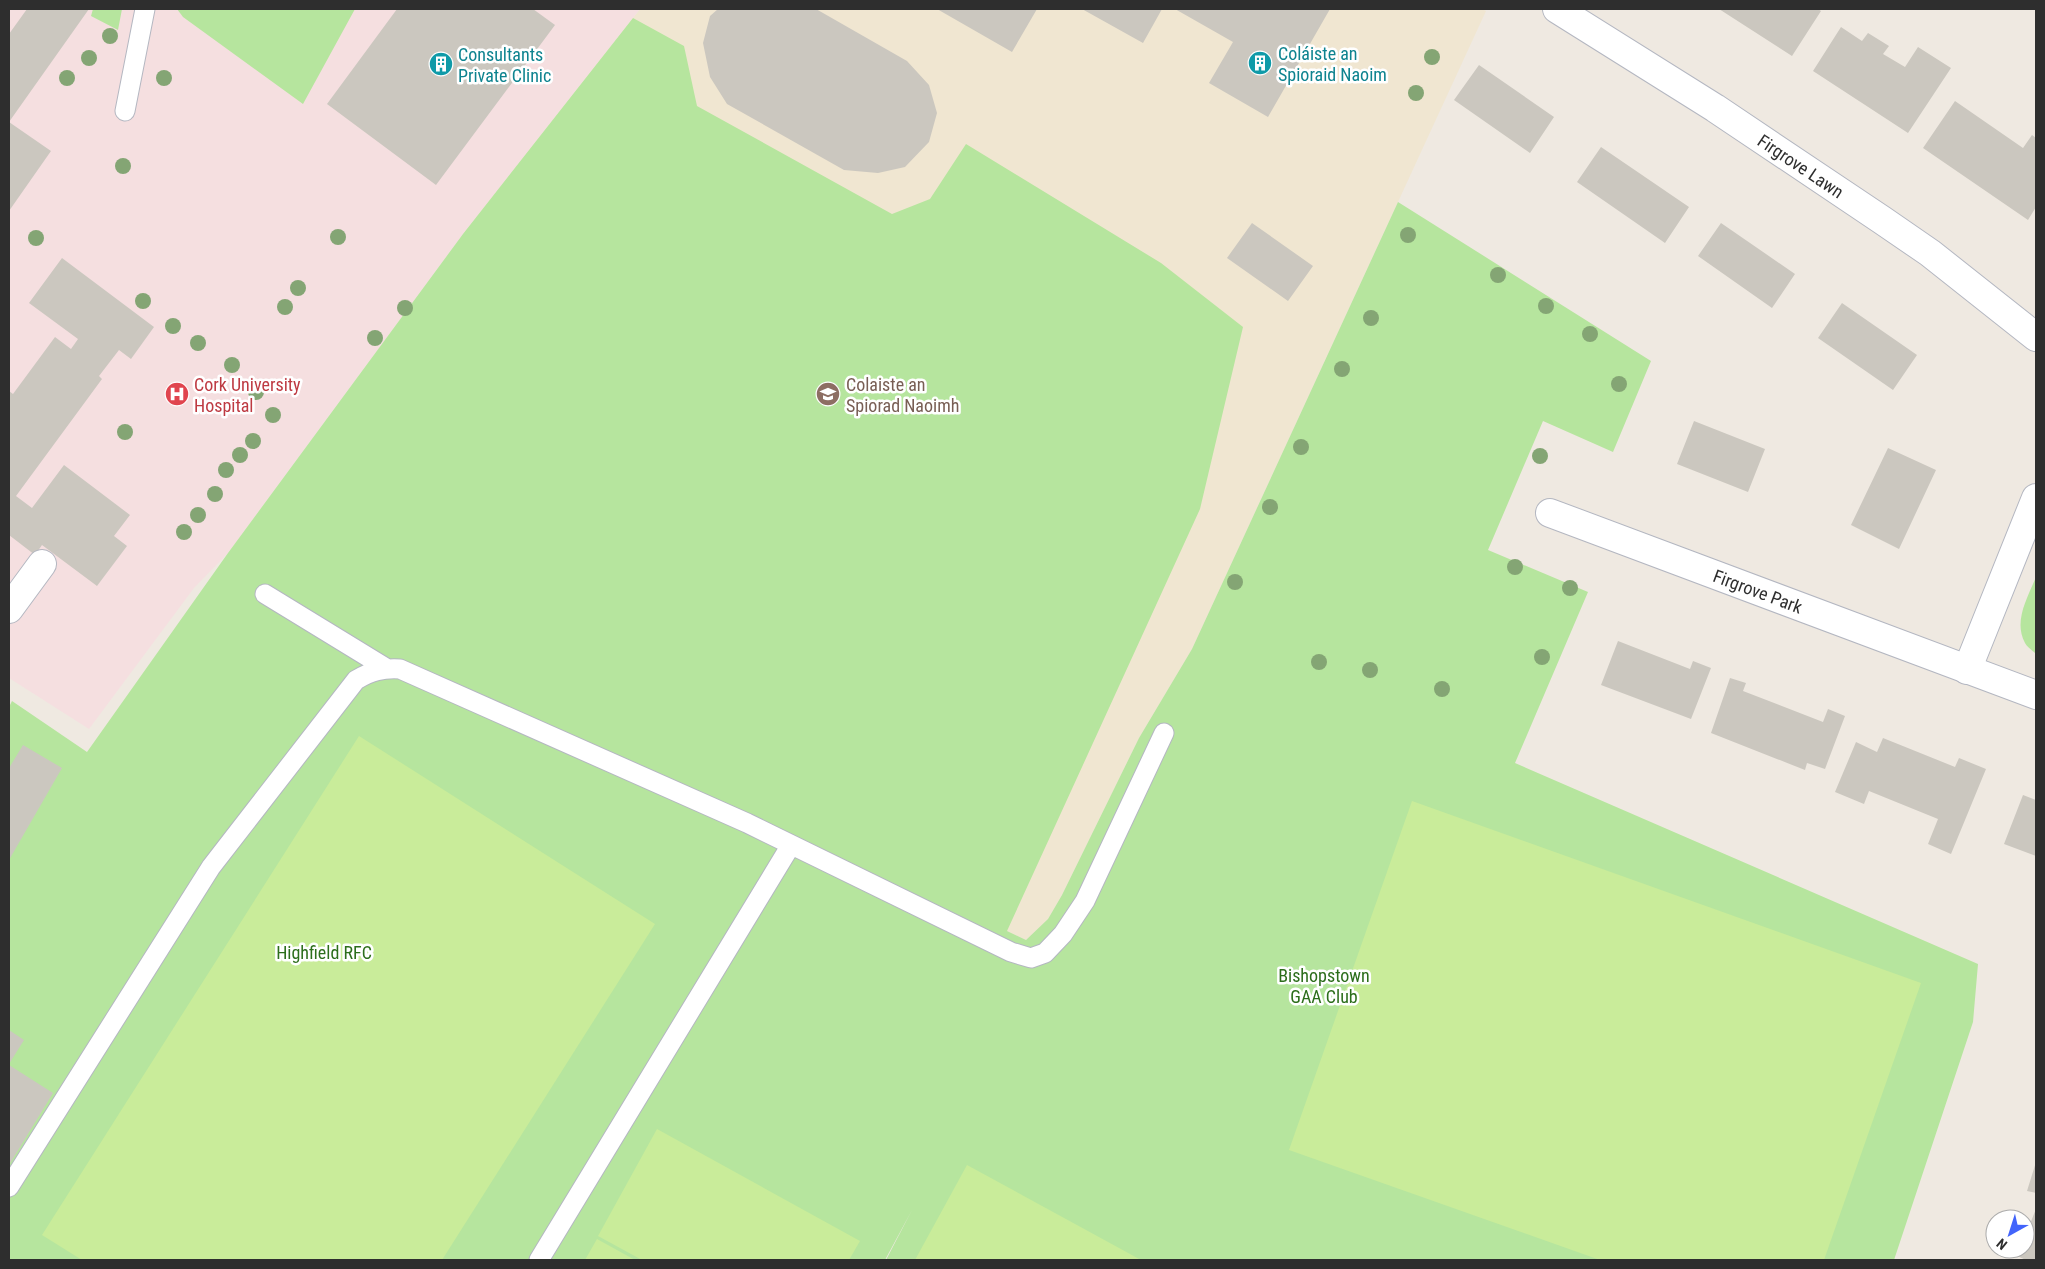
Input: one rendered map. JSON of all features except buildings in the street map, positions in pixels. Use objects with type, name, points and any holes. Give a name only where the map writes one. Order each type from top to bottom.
[{"type":"street","name":"Firgrove Lawn","points":[[1557,9],[1715,108],[1930,253],[2036,337]]},
{"type":"street","points":[[1967,670],[2036,498]]},
{"type":"street","name":"Firgrove Park","points":[[1550,513],[2036,695]]},
{"type":"street","points":[[9,609],[42,564]]},
{"type":"lane","points":[[125,111],[145,9]]},
{"type":"lane","points":[[265,594],[386,668]]},
{"type":"lane","points":[[9,1187],[211,867],[356,680],[372,671],[400,668],[738,819],[1012,952],[1031,958],[1046,952],[1063,934],[1085,901],[1164,733]]},
{"type":"lane","points":[[538,1260],[791,844]]},
{"type":"shaded area","name":"Cork University Hospital","points":[[9,9],[640,9],[463,234],[228,553],[194,588],[89,729],[9,678]]},
{"type":"shaded area","name":"Colaiste an Spiorad Naoimh","points":[[640,9],[1482,9],[1486,11],[1192,649],[1139,738],[1062,895],[1048,919],[1026,940],[437,663],[463,234]]},
{"type":"green space","points":[[93,9],[122,9],[118,30],[91,16]]},
{"type":"green space","points":[[177,9],[355,9],[303,104],[183,17]]},
{"type":"green space","points":[[633,18],[684,46],[697,106],[892,214],[930,199],[966,144],[1161,263],[1243,327],[1200,509],[1007,931],[1026,940],[1048,919],[1062,895],[1139,738],[1192,649],[1398,202],[1651,361],[1613,452],[1543,421],[1488,550],[1588,592],[1515,763],[1978,964],[1973,1022],[1894,1260],[886,1260],[912,1210],[885,1260],[9,1260],[9,707],[12,701],[87,752],[228,553],[463,234]]},
{"type":"green space","points":[[2036,577],[2036,654],[2025,643],[2022,635],[2021,618]]},
{"type":"green space","name":"Highfield RFC","points":[[359,736],[655,924],[442,1260],[82,1260],[42,1235]]},
{"type":"green space","points":[[1412,801],[1921,983],[1824,1260],[1600,1260],[1289,1150]]},
{"type":"green space","points":[[657,1129],[860,1241],[849,1260],[642,1260],[598,1236]]},
{"type":"green space","points":[[967,1165],[1141,1260],[915,1260]]},
{"type":"green space","points":[[597,1239],[635,1260],[585,1260]]},
{"type":"place","name":"Coláiste an Spioraid Naoim","points":[[1260,63]]},
{"type":"place","name":"Consultants Private Clinic","points":[[441,64]]},
{"type":"place","name":"Cork University Hospital","points":[[177,394]]},
{"type":"place","name":"Colaiste an Spiorad Naoimh","points":[[828,394]]},
{"type":"park label","name":"Bishopstown GAA Club","points":[[1324,985]]}]
